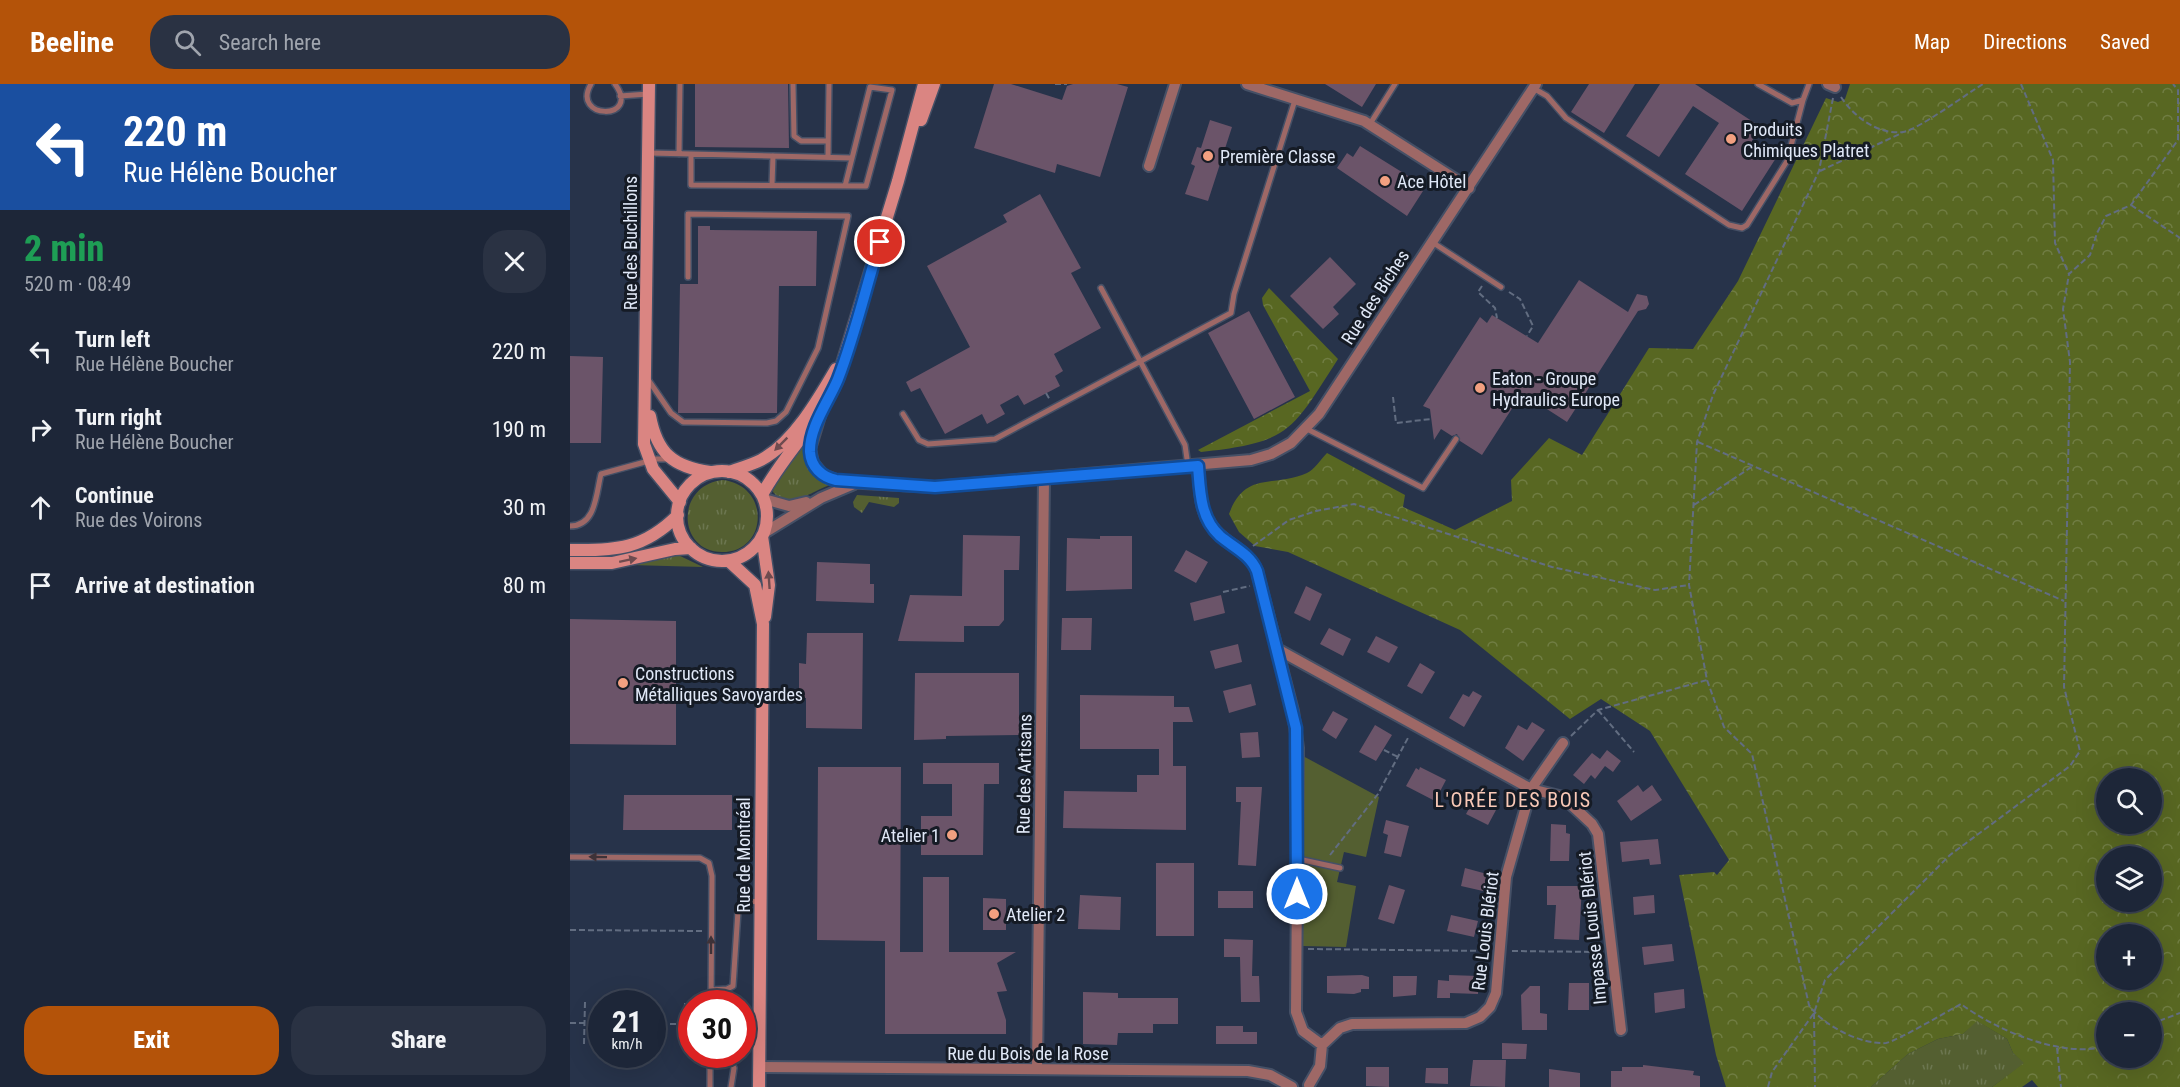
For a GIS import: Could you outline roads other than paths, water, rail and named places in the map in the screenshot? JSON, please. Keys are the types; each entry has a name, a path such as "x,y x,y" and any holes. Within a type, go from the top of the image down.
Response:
{"street":[{"path":"863,483 827,477 813,463 810,444 825,404 838,378 849,344 898,181 924,84"},
{"path":"898,181 934,84"},
{"path":"1149,166 1175,84"},
{"path":"1247,84 1348,114 1370,124 1469,188"},
{"name":"Rue des Biches","path":"863,483 935,487 1193,467 1265,456 1291,444 1307,429 1431,241 1469,188 1534,86"},
{"name":"Rue des Buchillons","path":"649,89 647,403 644,436 649,461 679,509"},
{"path":"671,459 690,468 712,472 729,472 761,460 784,441 820,394 849,344"},
{"name":"Rue des Buchillons","path":"647,403 655,437 671,459"},
{"path":"763,497 780,463 825,404"},
{"path":"1193,467 1208,520 1219,535 1244,554 1255,566 1297,734 1297,1020 1303,1030 1322,1045 1320,1066 1309,1085"},
{"path":"570,550 608,550 632,545 655,536 679,509 694,481 712,472"},
{"path":"729,472 751,481 763,497 767,516 763,534"},
{"name":"Rue des Artisans","path":"1037,1070 1044,478"},
{"path":"679,509 681,533 691,548 709,559 729,561 749,552 763,534 821,498 842,488 863,483"},
{"path":"763,497 793,506 821,498"},
{"name":"Rue de Montréal","path":"763,534 770,598 763,624"},
{"path":"570,563 612,563 675,549 691,548"},
{"name":"Rue de Montréal","path":"729,561 755,585 763,624 759,1087"},
{"path":"1277,649 1531,789"},
{"name":"Rue Louis Blériot","path":"1322,1045 1340,1028 1352,1024 1466,1023 1475,1020 1487,1011 1495,998 1508,869 1531,789 1563,743"},
{"name":"Impasse Louis Blériot","path":"1531,789 1561,796 1597,830 1621,1030"},
{"name":"Rue du Bois de la Rose","path":"759,1067 1248,1071 1270,1075 1292,1087"}],"lane":[{"path":"591,84 586,97 594,111 604,113 613,109 620,96 649,89"},
{"path":"615,84 620,96"},
{"path":"680,84 680,154"},
{"path":"793,84 794,136 801,141 828,141"},
{"path":"828,157 829,84"},
{"path":"1370,124 1395,84"},
{"path":"1758,84 1785,101 1792,103 1803,100"},
{"path":"1534,86 1547,96 1566,118 1729,225 1742,228 1747,225 1787,161 1809,84"},
{"path":"691,154 691,185 772,185 845,186 866,186 892,90 870,87 845,186"},
{"path":"903,414 919,440 928,444 995,439 1231,313 1234,294 1295,99"},
{"path":"648,153 852,158"},
{"path":"772,185 773,156"},
{"path":"647,377 671,413 682,422 767,423 780,418 786,412 818,348 848,216 688,214 687,277"},
{"path":"1431,241 1501,287"},
{"path":"1101,288 1185,445 1193,467"},
{"path":"1307,429 1423,489 1455,439"},
{"path":"570,526 581,524 590,515 601,474 649,461 671,459"},
{"path":"570,856 697,858 706,861 711,867 712,876 711,990"},
{"path":"1297,859 1340,868"},
{"path":"725,990 733,986 738,911 744,901 760,902"},
{"path":"710,1068 710,1087"},
{"path":"731,1087 732,1068"}],"place":[{"name":"Produits Chimiques Platret","path":"1731,139"},
{"name":"Première Classe","path":"1208,156"},
{"name":"Ace Hôtel","path":"1385,181"},
{"name":"Eaton - Groupe Hydraulics Europe","path":"1480,388"},
{"name":"Constructions Métalliques Savoyardes","path":"623,683"},
{"name":"Atelier 1","path":"952,835"},
{"name":"Atelier 2","path":"994,914"}],"district":[{"name":"L'ORÉE DES BOIS","path":"1513,800"}]}
